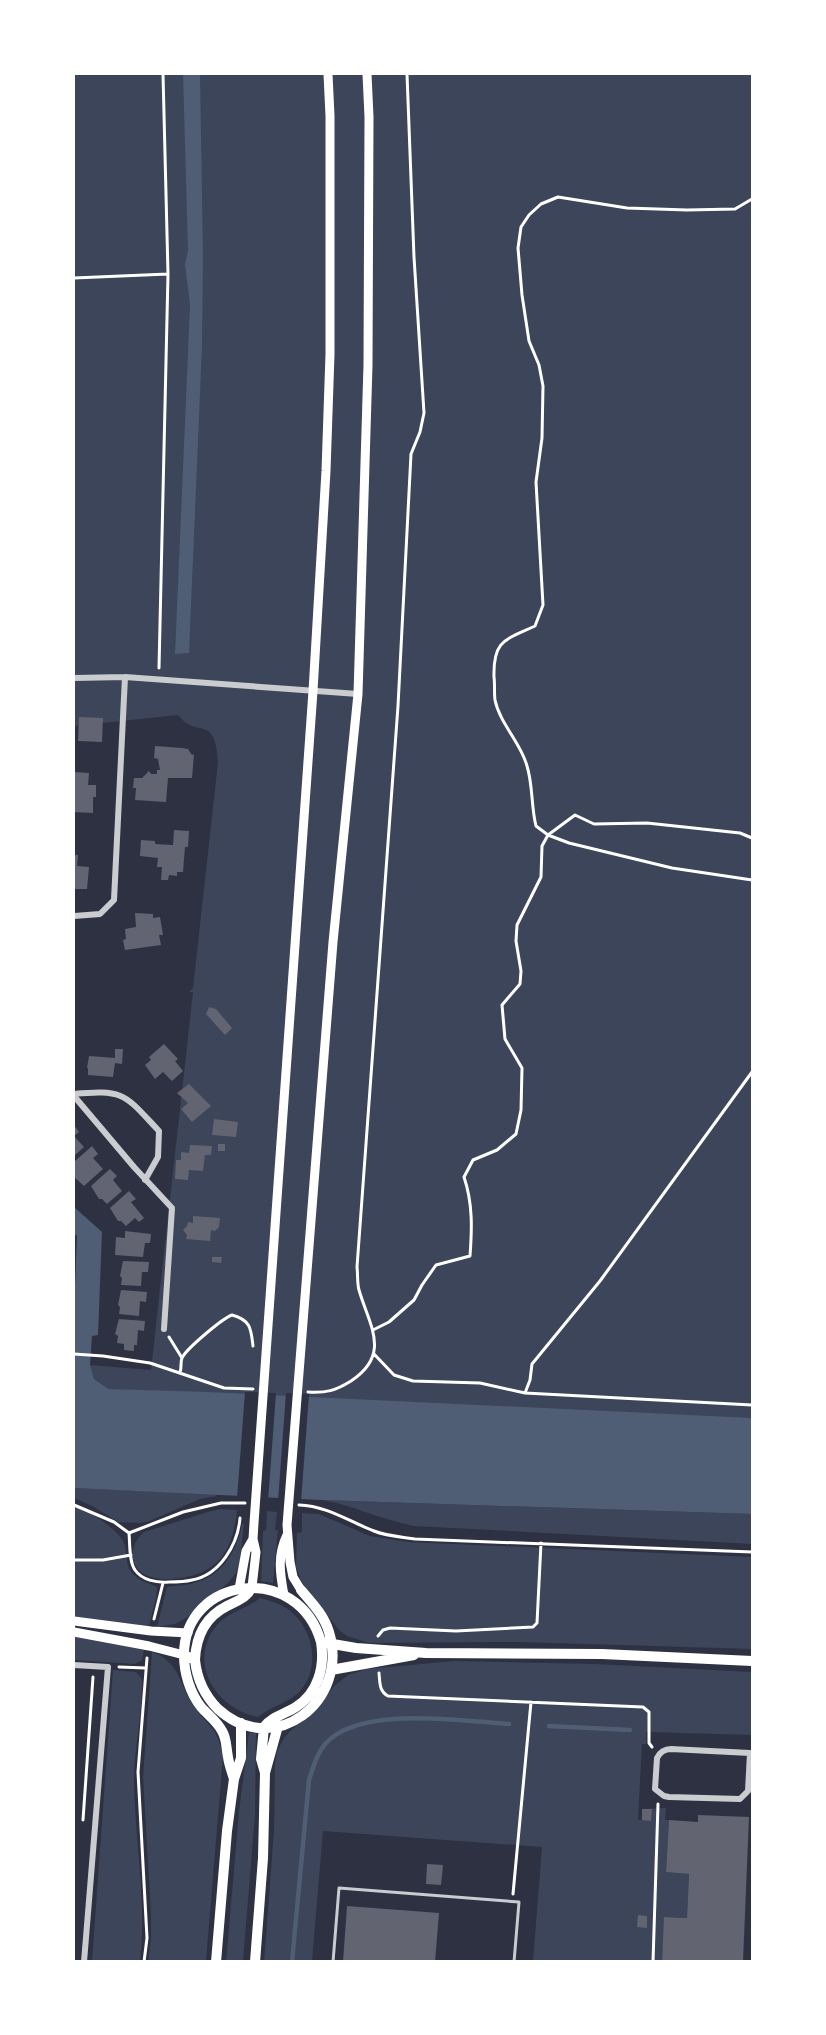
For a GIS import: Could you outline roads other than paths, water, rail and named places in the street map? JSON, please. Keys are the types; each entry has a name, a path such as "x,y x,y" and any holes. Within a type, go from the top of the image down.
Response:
{"main road":[{"path":"234,1779 222,1730 200,1706 194,1696 186,1671 184,1655 188,1633 194,1620 212,1601 239,1589 252,1587 275,1591 284,1595 307,1614 326,1644 331,1670 321,1697 303,1716 278,1726 264,1727 241,1723 225,1714 208,1698 199,1680 195,1660 198,1639 208,1620 214,1614 244,1598 252,1587 256,1552 253,1539 254,1523 313,691 326,471 330,354 328,74"},
{"path":"265,1773 261,1759 264,1727 274,1718 298,1706 312,1691 321,1670 329,1634 321,1615 293,1576 287,1525 333,942 358,694 368,365 369,117 367,74"},
{"path":"284,1595 280,1572 280,1548 287,1535"},
{"path":"239,1589 246,1551 253,1539"},
{"path":"74,1621 151,1631 188,1633"},
{"path":"74,1632 149,1646 195,1660"},
{"path":"326,1644 426,1653 591,1654 753,1661"},
{"path":"331,1670 426,1653"},
{"path":"216,1962 227,1831 234,1779 241,1758 241,1723"},
{"path":"255,1962 263,1858 265,1773 278,1726"}],"street":[{"path":"74,916 100,914 114,900 125,677"},
{"path":"74,678 125,677 358,694"},
{"path":"74,1095 102,1091 119,1094 132,1102 159,1131 158,1157 145,1180"},
{"path":"74,1095 145,1180 172,1208 164,1329"},
{"path":"74,1665 108,1667 84,1962"},
{"path":"666,1749 751,1753 748,1787 746,1794 740,1798 669,1797 655,1789 657,1758 666,1749"}],"lane":[{"path":"333,1962 339,1888 519,1902 514,1962"}],"waterway":[{"path":"292,1962 309,1780 318,1756 326,1743 342,1731 387,1719 440,1719 509,1724"},
{"path":"549,1726 630,1730"}]}
